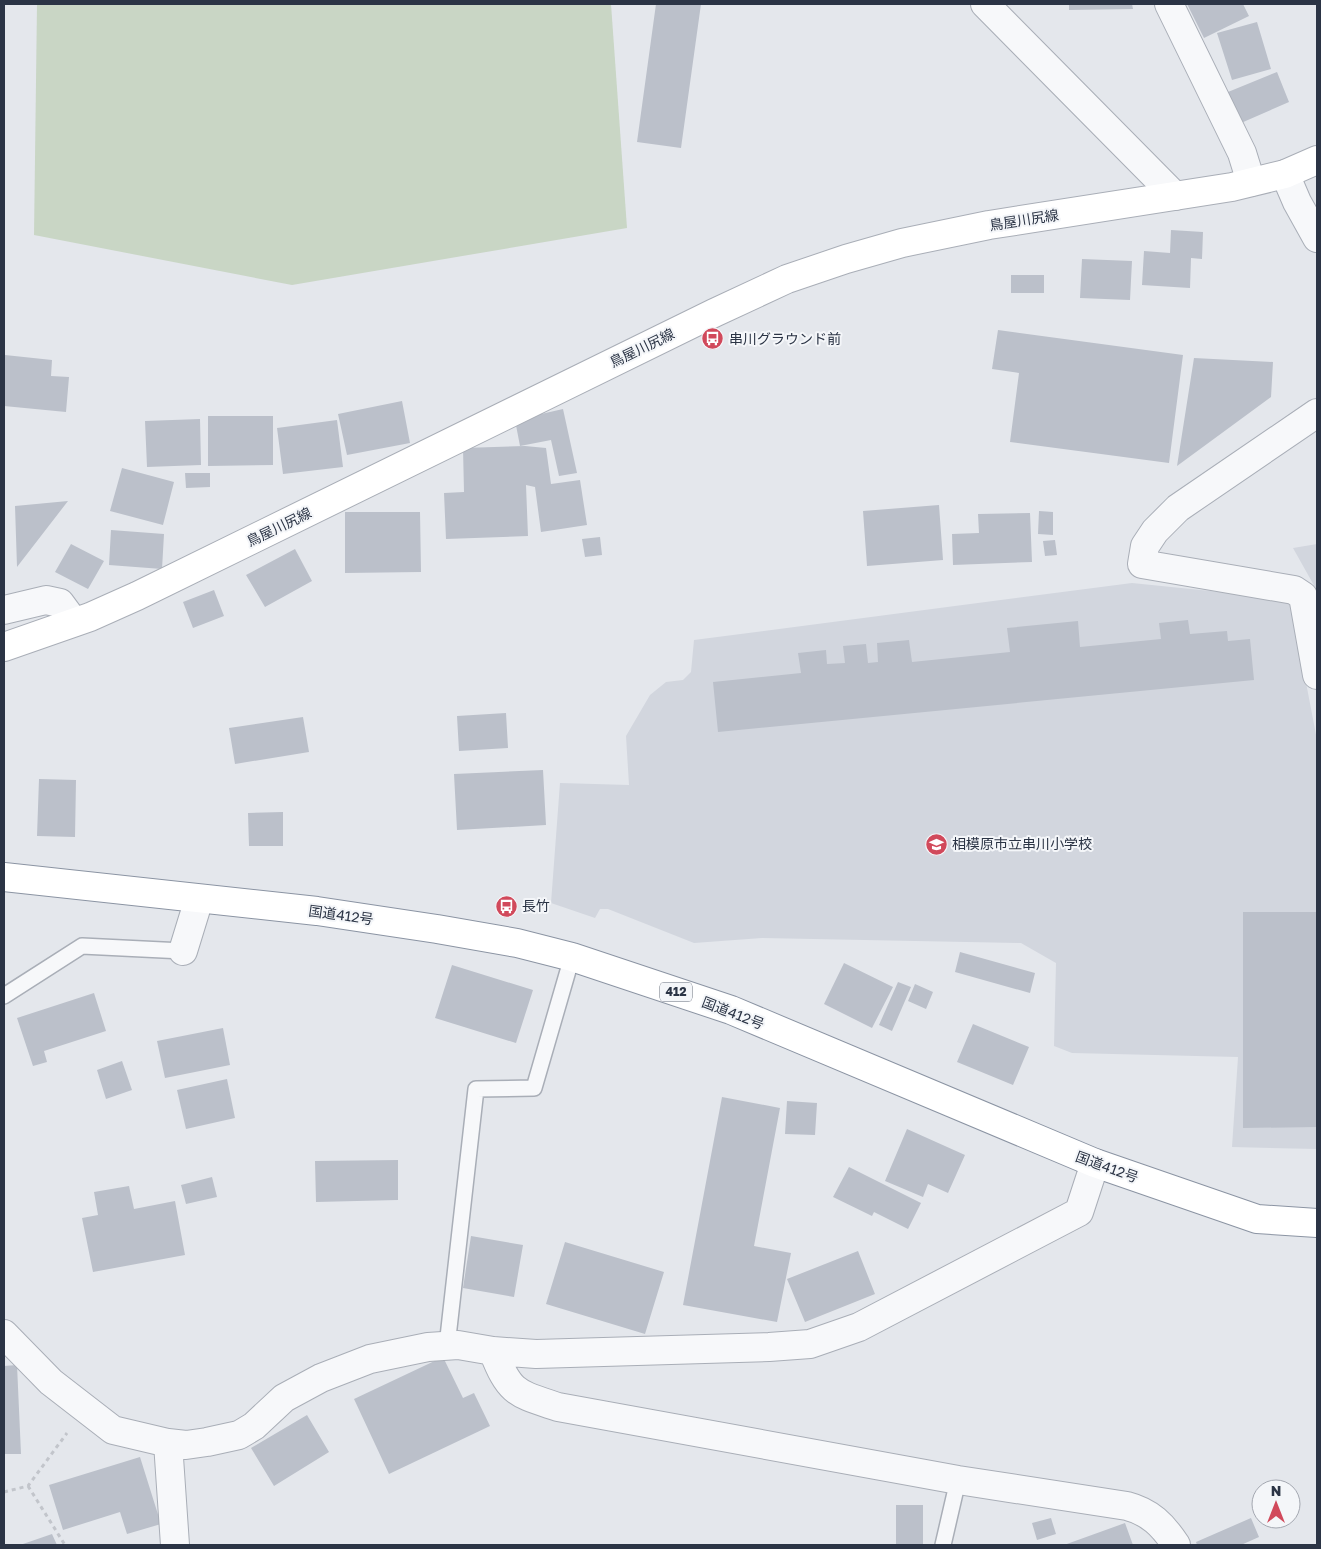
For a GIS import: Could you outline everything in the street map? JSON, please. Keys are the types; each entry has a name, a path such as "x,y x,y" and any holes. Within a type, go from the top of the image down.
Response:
{"main road":[{"name":"鳥屋川尻線","path":"4,647 106,610 714,312 787,279 846,259 929,236 1251,182 1285,174 1317,160"},
{"name":"国道412号","path":"4,877 317,911 517,943 572,957 731,1010 1094,1163 1257,1219 1317,1223"}],"street":[{"path":"985,4 1174,196"},
{"path":"1169,4 1242,153 1251,182"},
{"path":"1285,174 1297,202 1317,238"},
{"path":"1317,413 1178,508 1155,531 1145,546 1142,564 1294,590 1303,596 1317,675"},
{"path":"4,610 46,600 60,603 74,622"},
{"path":"183,951 199,899"},
{"path":"4,1334 51,1382 113,1430 168,1443 186,1445 207,1442 239,1435 254,1426 284,1398 321,1378 370,1359 428,1347 458,1345 494,1351 536,1354 769,1347 810,1344 858,1327 1080,1212 1094,1163"},
{"path":"494,1351 503,1375 511,1387 524,1396 558,1407 958,1480 1127,1506 1140,1510 1153,1518 1166,1530 1176,1545"},
{"path":"168,1443 175,1545"}],"lane":[{"path":"4,996 82,946 183,951"},
{"path":"448,1346 476,1089 534,1088 572,957"},
{"path":"943,1545 958,1480"}],"path":[{"path":"4,1492 28,1486 85,1408"},
{"path":"28,1486 65,1545"}],"shaded area":[{"path":"1317,544 1317,594 1293,548"},
{"name":"相模原市立串川小学校","path":"1132,583 1290,599 1317,740 1317,1149 1232,1147 1238,1057 1072,1053 1054,1046 1056,963 1021,943 762,938 694,943 608,909 600,909 595,918 551,903 560,783 629,785 626,736 650,695 666,682 683,680 691,672 694,640"}],"green space":[{"path":"37,4 611,4 627,228 292,285 34,235"}],"building":[{"path":"656,4 701,4 681,148 637,142"},
{"path":"1069,4 1132,4 1133,9 1069,10"},
{"path":"1187,4 1243,4 1249,16 1204,38"},
{"path":"1257,22 1271,69 1232,80 1217,33"},
{"path":"1277,72 1289,102 1241,123 1228,92"},
{"path":"1171,230 1203,232 1202,259 1191,258 1190,288 1142,285 1144,251 1170,253"},
{"path":"1082,259 1132,261 1130,300 1080,298"},
{"path":"1011,275 1044,275 1044,293 1011,293"},
{"path":"998,330 1183,355 1169,463 1010,442 1019,373 992,369"},
{"path":"5,355 52,360 51,376 69,377 66,412 4,406"},
{"path":"1194,358 1273,362 1271,397 1177,466"},
{"path":"402,401 410,443 347,455 338,414"},
{"path":"563,409 577,473 559,476 551,440 520,446 515,420"},
{"path":"208,416 273,416 273,465 208,466"},
{"path":"200,419 201,465 147,467 145,421"},
{"path":"337,420 343,467 283,474 277,428"},
{"path":"525,446 546,448 551,484 580,480 587,525 541,532 535,487 526,485 528,536 446,539 444,493 464,492 463,448"},
{"path":"122,468 174,482 163,525 110,511"},
{"path":"185,473 210,473 210,487 186,488"},
{"path":"68,501 17,567 15,506"},
{"path":"939,505 943,560 867,566 863,511"},
{"path":"1039,511 1053,512 1053,535 1038,534"},
{"path":"345,512 420,512 421,572 345,573"},
{"path":"1030,513 1032,562 953,565 952,534 979,533 978,514"},
{"path":"111,530 164,534 162,569 109,565"},
{"path":"600,537 602,555 585,557 582,539"},
{"path":"1055,540 1057,555 1045,556 1043,541"},
{"path":"71,544 104,561 88,589 55,572"},
{"path":"295,549 312,581 265,607 246,575"},
{"path":"214,590 224,616 193,628 183,602"},
{"path":"1188,620 1190,634 1227,631 1228,641 1250,639 1254,680 718,732 713,682 801,673 798,653 826,650 827,664 845,663 843,646 866,644 868,663 878,662 877,643 909,640 912,662 1010,652 1007,628 1078,621 1080,647 1161,639 1159,623"},
{"path":"506,713 508,748 459,751 457,716"},
{"path":"303,717 309,752 235,764 229,728"},
{"path":"543,770 546,825 457,830 454,774"},
{"path":"39,779 76,780 75,837 37,836"},
{"path":"283,812 283,846 249,846 248,813"},
{"path":"1243,912 1317,912 1317,1127 1243,1128"},
{"path":"960,952 1035,973 1030,993 955,972"},
{"path":"844,963 893,987 872,1028 824,1004"},
{"path":"452,965 533,990 516,1043 435,1018"},
{"path":"898,982 911,987 892,1031 879,1025"},
{"path":"915,984 933,992 926,1009 908,1001"},
{"path":"94,993 106,1031 44,1051 47,1062 33,1066 17,1018"},
{"path":"973,1024 1029,1047 1013,1085 957,1062"},
{"path":"223,1028 230,1065 165,1078 157,1041"},
{"path":"122,1061 132,1090 106,1099 97,1070"},
{"path":"227,1079 235,1118 186,1129 177,1090"},
{"path":"722,1097 780,1108 754,1246 791,1253 777,1322 683,1305"},
{"path":"787,1101 817,1103 815,1135 785,1134"},
{"path":"907,1129 965,1155 948,1193 928,1184 923,1197 885,1181"},
{"path":"398,1160 398,1200 316,1202 315,1161"},
{"path":"849,1167 921,1203 908,1229 874,1212 872,1216 833,1197"},
{"path":"212,1177 217,1197 186,1204 181,1185"},
{"path":"129,1186 134,1209 175,1201 185,1255 93,1272 82,1218 98,1215 94,1192"},
{"path":"471,1236 523,1245 514,1297 463,1288"},
{"path":"565,1242 664,1272 645,1334 546,1304"},
{"path":"858,1251 875,1294 805,1322 787,1279"},
{"path":"443,1357 463,1398 474,1393 490,1426 389,1474 354,1399"},
{"path":"17,1365 21,1454 4,1454 4,1366"},
{"path":"307,1415 329,1452 274,1486 251,1448"},
{"path":"140,1457 161,1524 127,1534 120,1512 63,1530 49,1485"},
{"path":"896,1505 923,1505 923,1545 896,1545"},
{"path":"1051,1518 1056,1534 1037,1540 1032,1523"},
{"path":"1251,1518 1251,1529 1256,1529 1259,1537 1241,1545 1197,1545 1196,1542"},
{"path":"1125,1523 1133,1545 1064,1545"},
{"path":"52,1534 57,1545 20,1545"}],"place":[{"name":"串川グラウンド前","path":"713,339"},
{"name":"相模原市立串川小学校","path":"936,844"},
{"name":"長竹","path":"506,906"}]}
